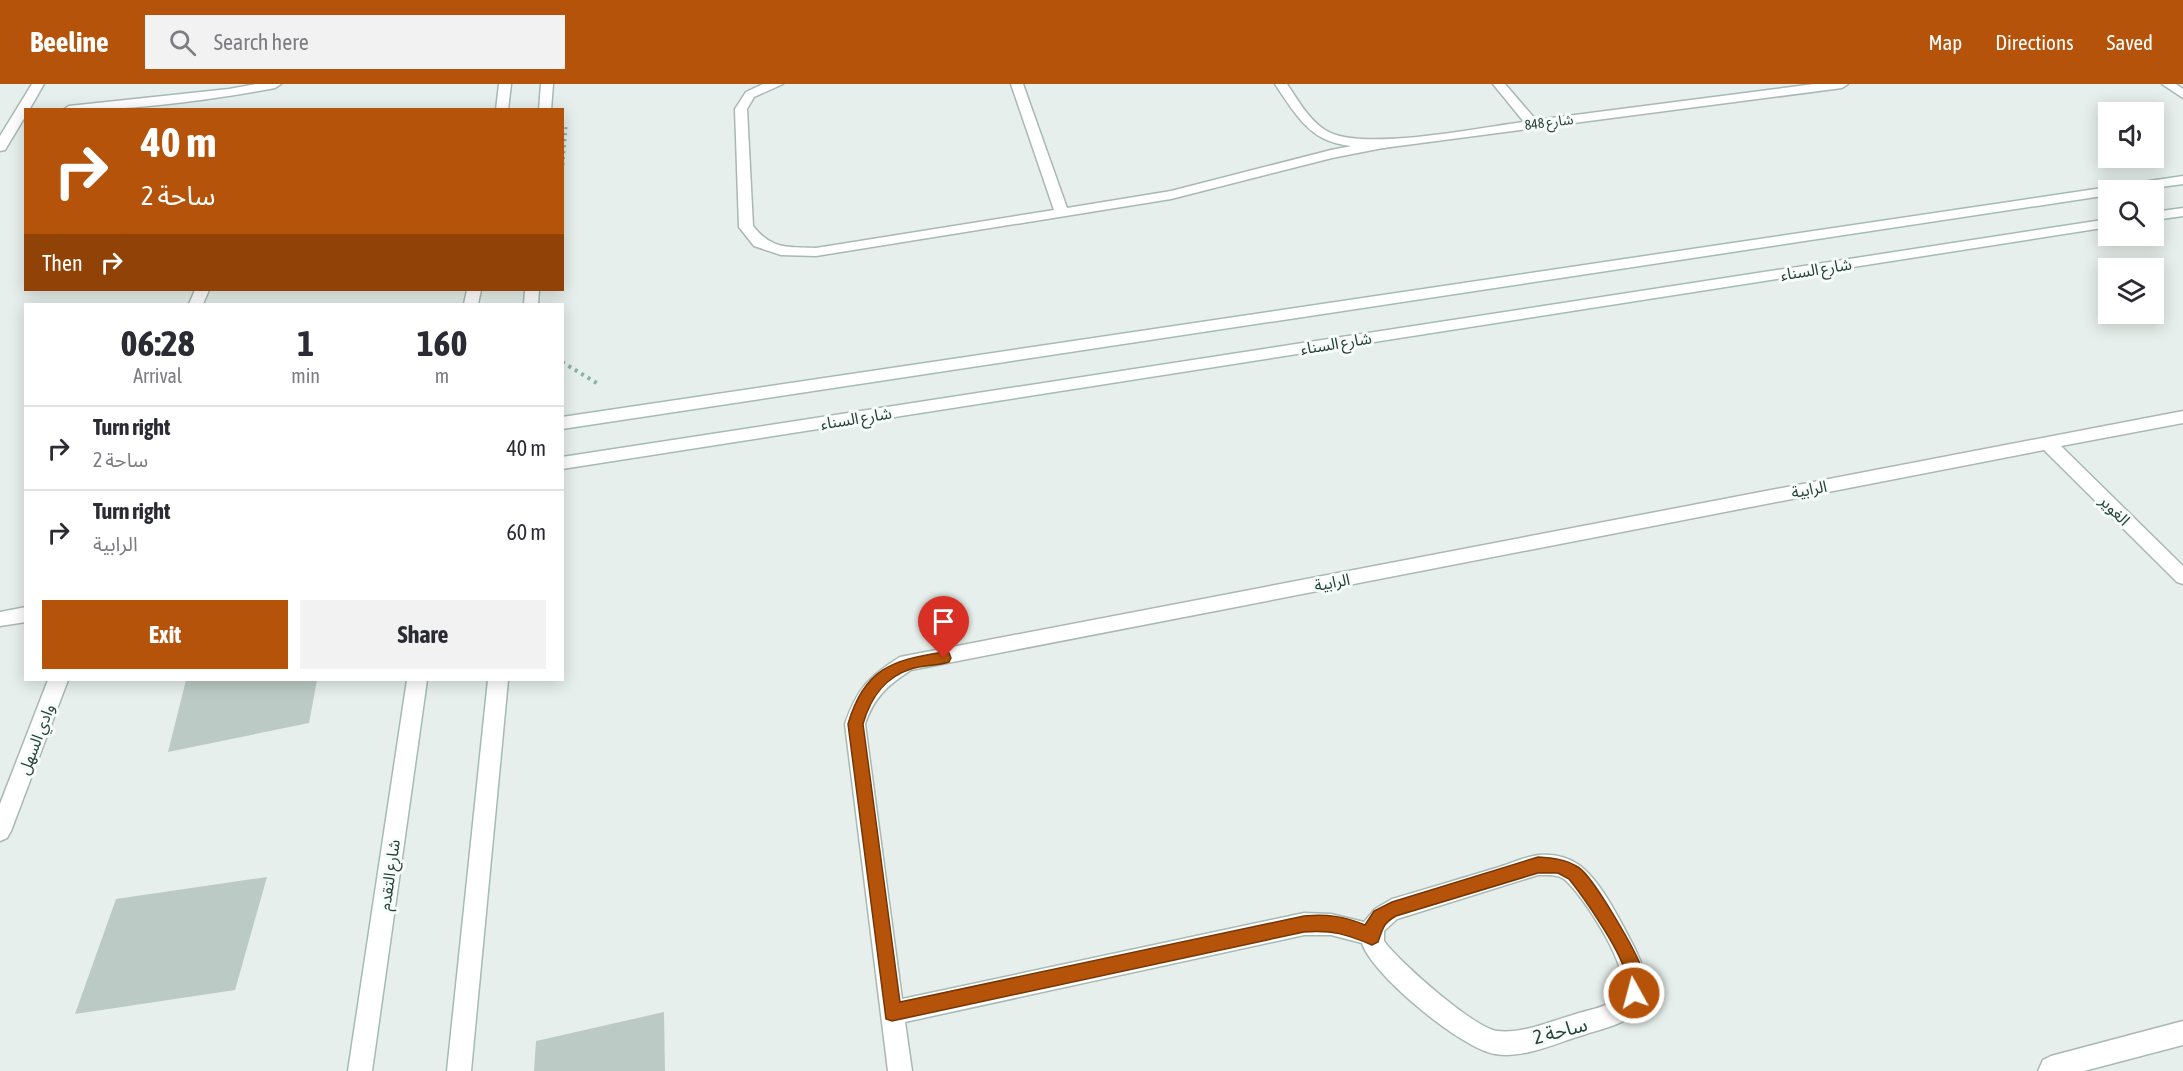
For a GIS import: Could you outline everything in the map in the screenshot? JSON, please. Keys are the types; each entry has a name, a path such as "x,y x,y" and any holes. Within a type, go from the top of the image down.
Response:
{"street":[{"path":"26,108 38,84"},
{"path":"88,108 229,93 275,84"},
{"path":"502,108 505,84"},
{"path":"545,108 547,84"},
{"path":"777,84 751,92 743,99 741,109 747,227 759,243 781,251 816,252 1209,187 1331,154 1383,144"},
{"path":"1017,84 1062,213"},
{"name":"شارع 848","path":"1281,84 1307,123 1323,135 1341,142 1383,144 1842,84"},
{"path":"1499,84 1533,124"},
{"path":"2168,84 2183,94"},
{"path":"0,147 23,114"},
{"name":"شارع السناء","path":"2164,183 2183,180"},
{"name":"شارع السناء","path":"564,423 2098,193"},
{"path":"2164,215 2183,212"},
{"name":"شارع السناء","path":"564,463 2098,225"},
{"name":"الرابية","path":"900,1071 855,724 862,702 878,681 907,663 2183,417"},
{"name":"الغوير","path":"2047,443 2183,577"},
{"path":"0,619 24,614"},
{"name":"وادي السهل","path":"0,831 58,681"},
{"name":"شارع التقدم","path":"360,1071 417,681"},
{"path":"459,1071 498,681"},
{"name":"ساحة 2","path":"1538,865 1559,866 1574,873 1581,881 1625,951 1634,973 1634,993 1625,1008 1602,1018 1531,1038 1494,1043 1481,1038 1464,1026 1387,964 1374,946 1372,936 1374,924 1380,916 1392,910 1538,865"},
{"path":"892,1013 1304,924 1328,922 1345,925 1372,936"},
{"path":"2050,1071 2051,1068 2071,1062 2183,1033"}],"building":[{"path":"186,681 317,681 309,723 168,752"},
{"path":"267,877 235,990 75,1014 116,899"},
{"path":"664,1012 665,1071 534,1071 536,1041"}],"route":[{"path":"944,658 907,663 878,681 862,702 855,724 892,1013 1304,924 1328,922 1345,925 1372,936 1374,924 1380,916 1392,910 1538,865 1559,866 1574,873 1587,889 1625,951 1634,973 1634,993"}]}
